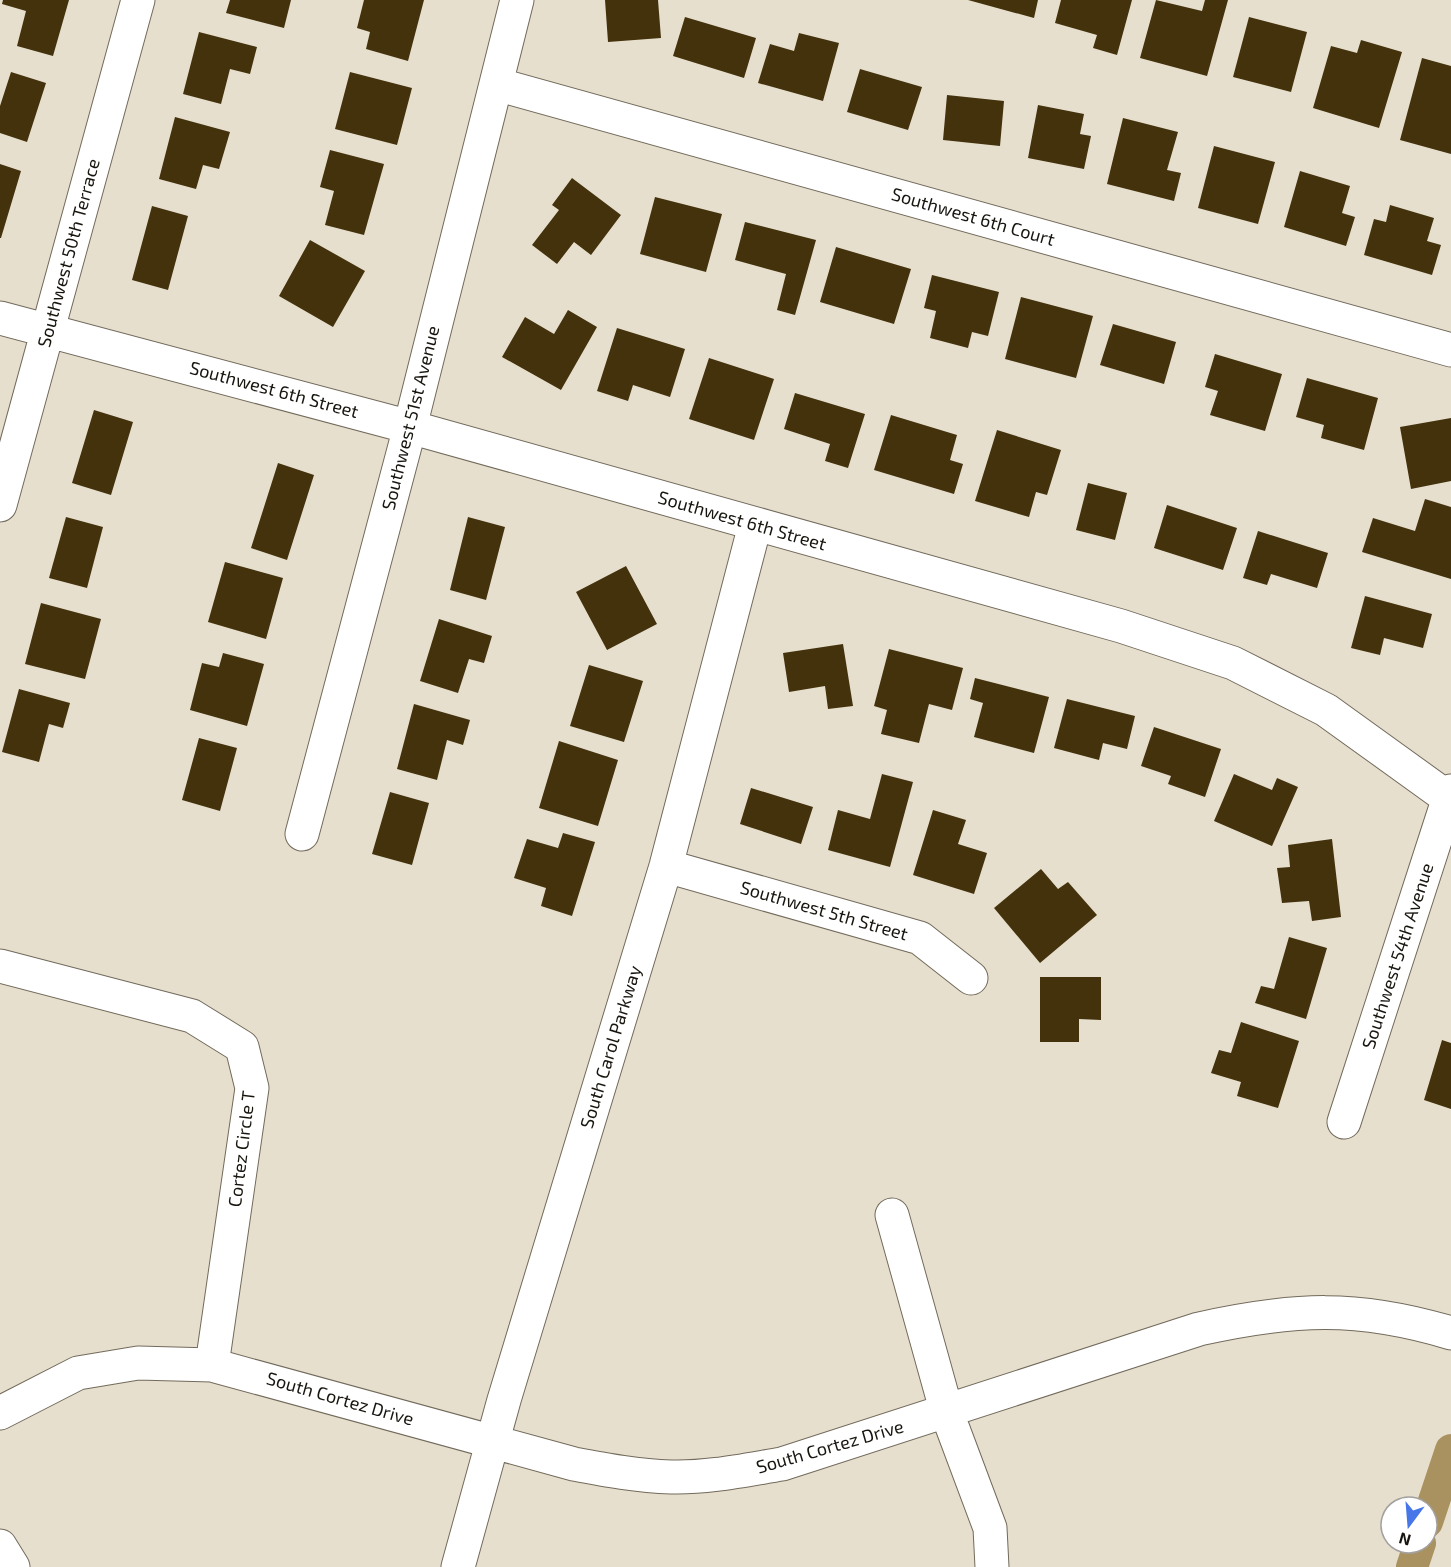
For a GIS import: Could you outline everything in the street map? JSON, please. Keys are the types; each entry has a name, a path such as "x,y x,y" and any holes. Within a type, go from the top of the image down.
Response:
{"street":[{"name":"Southwest 50th Terrace","path":"0,505 138,0"},
{"name":"Southwest 51st Avenue","path":"302,834 410,427 517,0"},
{"name":"Southwest 6th Court","path":"496,84 1451,350"},
{"name":"Southwest 6th Street","path":"0,318 410,427 1121,626 1233,663 1326,710 1450,796"},
{"name":"South Carol Parkway","path":"458,1567 493,1442 666,866 755,525"},
{"name":"Southwest 54th Avenue","path":"1344,1122 1450,796"},
{"name":"Southwest 5th Street","path":"666,866 920,939 971,978"},
{"name":"Cortez Circle T","path":"0,966 192,1016 242,1047 252,1088 212,1365"},
{"path":"892,1215 947,1413 990,1528 992,1567"},
{"name":"South Cortez Drive","path":"0,1413 78,1373 138,1363 212,1365 574,1464 617,1472 672,1477 726,1474 782,1464 947,1413 1199,1329 1250,1318 1309,1311 1365,1314 1416,1322 1451,1333"},
{"path":"0,1546 13,1567"}],"building":[{"path":"3,0 69,0 53,56 17,46 26,11 2,4"},
{"path":"230,0 291,0 284,28 226,13"},
{"path":"364,0 424,0 408,61 366,49 370,32 357,28"},
{"path":"605,0 658,0 661,38 608,42"},
{"path":"968,0 1038,0 1034,18"},
{"path":"1061,0 1132,0 1117,55 1093,48 1097,35 1055,23"},
{"path":"1156,0 1202,11 1205,0 1228,0 1207,76 1140,58"},
{"path":"685,17 756,38 744,78 673,56"},
{"path":"1249,17 1307,32 1291,92 1233,77"},
{"path":"199,32 257,47 250,74 230,69 221,104 183,94"},
{"path":"799,33 839,43 823,101 758,83 770,44 794,51"},
{"path":"1361,40 1402,52 1379,128 1313,108 1331,46 1357,53"},
{"path":"1422,58 1451,66 1451,154 1400,140"},
{"path":"860,69 922,87 908,130 847,112"},
{"path":"11,72 46,83 27,142 0,133 0,106"},
{"path":"350,72 412,88 397,145 335,129"},
{"path":"947,95 1004,101 1000,146 943,140"},
{"path":"1038,105 1084,114 1080,134 1091,136 1084,169 1028,158"},
{"path":"175,117 230,132 219,169 203,165 196,189 159,179"},
{"path":"1123,118 1178,132 1167,170 1181,173 1174,201 1107,184"},
{"path":"1214,146 1275,162 1258,224 1198,208"},
{"path":"330,150 384,164 364,235 325,225 334,191 320,187"},
{"path":"0,164 21,171 1,238 0,238"},
{"path":"1300,171 1350,186 1342,213 1355,217 1346,246 1284,227"},
{"path":"572,178 621,215 591,255 574,242 557,264 532,245 559,210 552,205"},
{"path":"655,197 722,214 706,272 640,254"},
{"path":"1390,205 1434,218 1427,241 1441,245 1432,275 1364,255 1374,219 1386,222"},
{"path":"152,206 188,216 168,290 132,280"},
{"path":"745,222 816,240 795,315 777,310 786,274 735,260"},
{"path":"310,240 365,271 333,327 279,296"},
{"path":"836,247 911,269 894,324 820,302"},
{"path":"932,275 999,292 988,336 972,332 968,348 930,338 936,311 924,308"},
{"path":"1021,297 1093,316 1076,378 1005,359"},
{"path":"568,310 597,327 561,390 502,357 525,317 554,334"},
{"path":"1113,324 1176,342 1164,384 1100,365"},
{"path":"617,328 685,349 670,397 633,385 628,401 597,391"},
{"path":"1215,354 1282,374 1265,431 1210,415 1218,391 1205,387"},
{"path":"709,358 774,379 754,440 689,419"},
{"path":"1307,378 1378,398 1364,450 1321,438 1324,425 1296,417"},
{"path":"795,393 865,414 848,468 825,461 830,444 784,429"},
{"path":"94,410 133,422 111,495 72,483"},
{"path":"891,415 957,435 950,460 963,464 954,494 874,470"},
{"path":"1451,418 1451,481 1411,489 1400,427"},
{"path":"997,430 1061,450 1047,495 1036,492 1029,517 975,501"},
{"path":"278,463 314,475 287,560 251,548"},
{"path":"1088,483 1127,493 1115,540 1076,530"},
{"path":"1425,499 1451,507 1451,579 1362,552 1373,518 1415,531"},
{"path":"1167,505 1237,528 1223,570 1154,548"},
{"path":"66,517 103,527 87,588 49,578"},
{"path":"468,517 505,527 486,600 450,590"},
{"path":"1258,531 1328,553 1317,588 1271,574 1267,585 1243,578"},
{"path":"225,562 283,578 266,639 208,622"},
{"path":"626,566 657,624 607,650 576,592"},
{"path":"1365,596 1432,614 1423,648 1384,638 1380,655 1351,648"},
{"path":"41,603 101,619 85,679 25,664"},
{"path":"439,619 492,636 484,663 469,659 458,693 420,681"},
{"path":"843,644 853,706 828,709 825,686 789,692 783,653"},
{"path":"889,649 963,668 952,710 929,704 919,743 881,734 887,710 874,706"},
{"path":"223,653 264,664 247,726 190,710 202,663 219,667"},
{"path":"589,665 643,681 624,742 570,726"},
{"path":"975,678 1049,697 1034,753 974,737 983,703 970,699"},
{"path":"19,689 70,703 63,728 49,724 39,762 2,752"},
{"path":"1067,699 1135,716 1127,749 1103,743 1099,760 1054,748"},
{"path":"414,704 470,720 463,745 447,740 437,780 397,769"},
{"path":"1154,727 1221,749 1205,797 1168,784 1171,776 1141,766"},
{"path":"199,738 237,748 220,811 182,800"},
{"path":"559,741 618,760 598,826 539,808"},
{"path":"882,774 913,782 890,867 828,850 838,810 870,819"},
{"path":"1234,774 1272,790 1277,778 1298,787 1272,846 1214,821"},
{"path":"751,788 813,807 801,844 740,824"},
{"path":"390,792 429,803 412,865 372,854"},
{"path":"933,810 966,820 958,844 987,853 974,894 913,875"},
{"path":"563,833 595,842 572,916 541,906 546,888 514,878 527,839 558,848"},
{"path":"1332,839 1341,917 1312,921 1309,901 1282,903 1277,868 1290,867 1288,845"},
{"path":"1041,869 1058,889 1068,882 1097,915 1040,963 994,908"},
{"path":"1289,937 1327,948 1306,1019 1255,1003 1261,986 1274,989"},
{"path":"1040,977 1101,977 1101,1020 1079,1019 1079,1042 1040,1042"},
{"path":"1241,1022 1299,1041 1278,1108 1237,1096 1241,1082 1211,1073 1219,1050 1231,1053"},
{"path":"1442,1040 1451,1043 1451,1109 1424,1100"}],"waterway":[{"path":"1436,1495 1451,1450"},
{"path":"1412,1567 1416,1555"}]}
